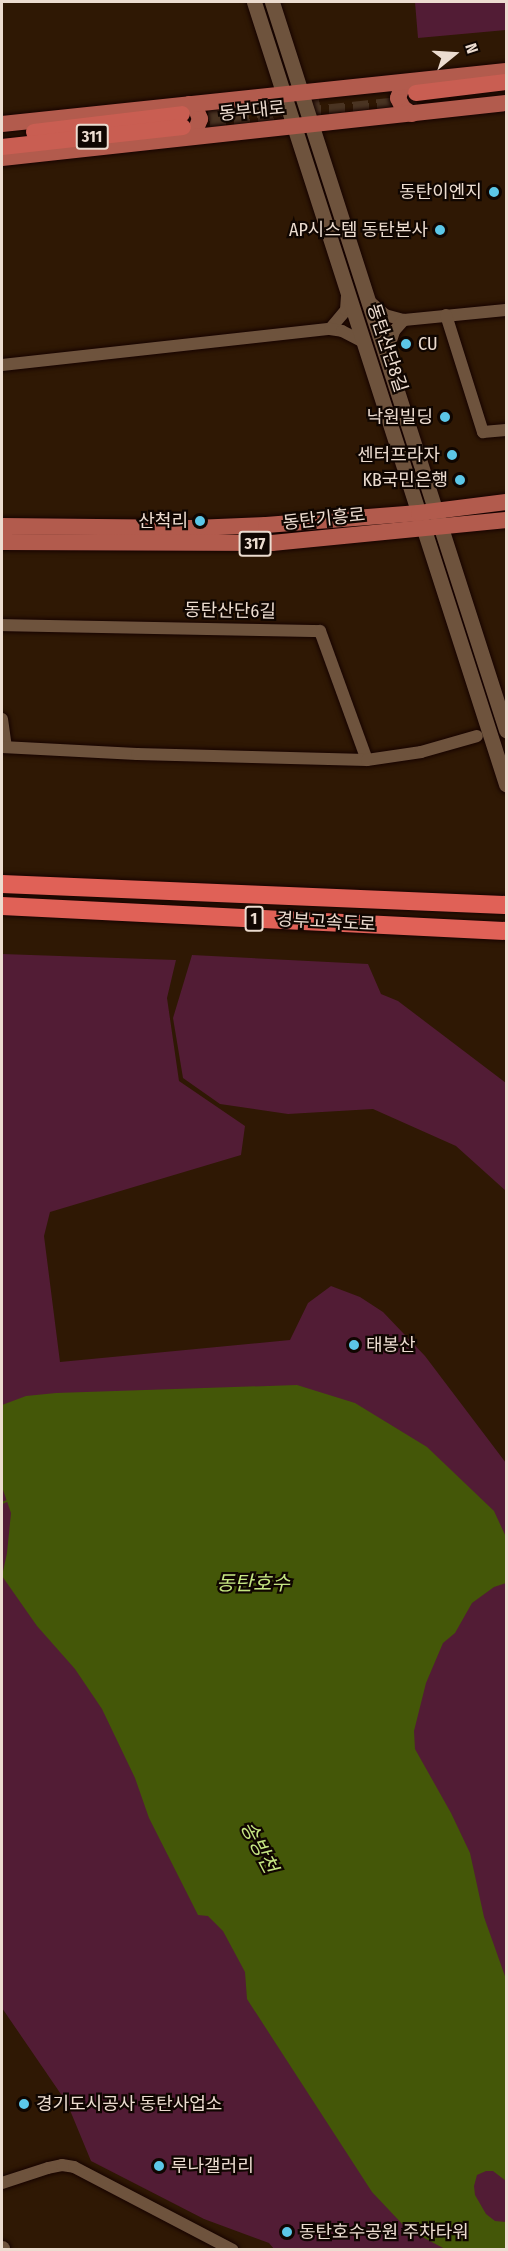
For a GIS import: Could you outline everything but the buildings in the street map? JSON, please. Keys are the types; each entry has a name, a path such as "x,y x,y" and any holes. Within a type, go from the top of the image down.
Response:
{"highway":[{"name":"동부대로","path":"415,98 507,82"},
{"name":"동부대로","path":"415,98 507,92"},
{"name":"동부대로","path":"2,136 187,120"},
{"name":"동부대로","path":"2,147 187,120"},
{"name":"경부고속도로","path":"2,884 507,905"},
{"path":"428,902 507,900"},
{"name":"경부고속도로","path":"2,906 507,931"}],"main road":[{"path":"254,2 294,95"},
{"path":"272,2 294,95"},
{"name":"동부대로","path":"2,124 187,120 303,125 415,98 507,71"},
{"name":"동부대로","path":"2,158 187,120 294,95 415,98 507,104"},
{"name":"동탄산단8길","path":"294,95 347,289 364,342 507,730"},
{"name":"동탄산단8길","path":"303,125 368,300 386,356 430,519 507,784"},
{"name":"동탄기흥로","path":"2,542 272,543 430,519 507,502"},
{"name":"동탄기흥로","path":"2,526 194,528 430,519 507,519"}],"street":[{"path":"330,329 346,310 347,289"},
{"path":"368,300 385,315 404,320 507,310"},
{"path":"446,315 483,432 507,430"},
{"path":"386,356 394,331 404,320"},
{"path":"2,364 330,329 342,331 364,342"},
{"name":"동탄산단6길","path":"2,626 320,631 367,760"},
{"path":"2,719 4,747 137,754 367,760 420,752 477,736"},
{"path":"2,2183 48,2168 62,2165 74,2167 233,2250"}],"shaded area":[{"path":"415,2 506,2 506,30 418,38"},
{"path":"2,954 176,960 167,998 179,1081 245,1126 241,1155 50,1212 44,1236 60,1362 290,1340 308,1303 331,1286 360,1297 383,1312 425,1356 506,1463 506,2249 274,2249 269,2243 204,2219 91,2161 67,2103 2,2008"},
{"path":"192,955 368,964 381,994 398,1001 506,1083 506,1191 456,1146 373,1109 288,1114 220,1104 183,1078 173,1018"}],"water":[{"name":"동탄호수","path":"297,1385 355,1403 427,1447 494,1511 506,1537 506,1583 494,1587 472,1603 455,1633 443,1643 426,1683 414,1731 415,1749 451,1813 470,1853 484,1917 506,1979 506,2181 493,2171 486,2171 477,2175 474,2186 475,2195 486,2214 495,2221 506,2222 506,2249 445,2249 407,2229 372,2192 247,1999 245,1972 223,1931 208,1916 198,1915 149,1818 135,1778 102,1709 75,1669 37,1626 2,1576 11,1513 2,1487 2,1405 26,1396 56,1393"}],"waterway":[{"path":"2,1503 7,1501"}],"tunnel":[{"path":"184,114 319,102"},
{"path":"186,127 417,103"}],"place":[{"name":"동탄이엔지","path":"494,192"},
{"name":"AP시스템 동탄본사","path":"440,230"},
{"name":"CU","path":"406,344"},
{"name":"낙원빌딩","path":"445,417"},
{"name":"센터프라자","path":"452,455"},
{"name":"KB국민은행","path":"460,480"},
{"name":"산척리","path":"200,521"},
{"name":"태봉산","path":"354,1345"},
{"name":"경기도시공사 동탄사업소","path":"24,2104"},
{"name":"루나갤러리","path":"159,2166"},
{"name":"동탄호수공원 주차타워","path":"287,2232"}],"water label":[{"name":"송방천","path":"259,1847"}]}
